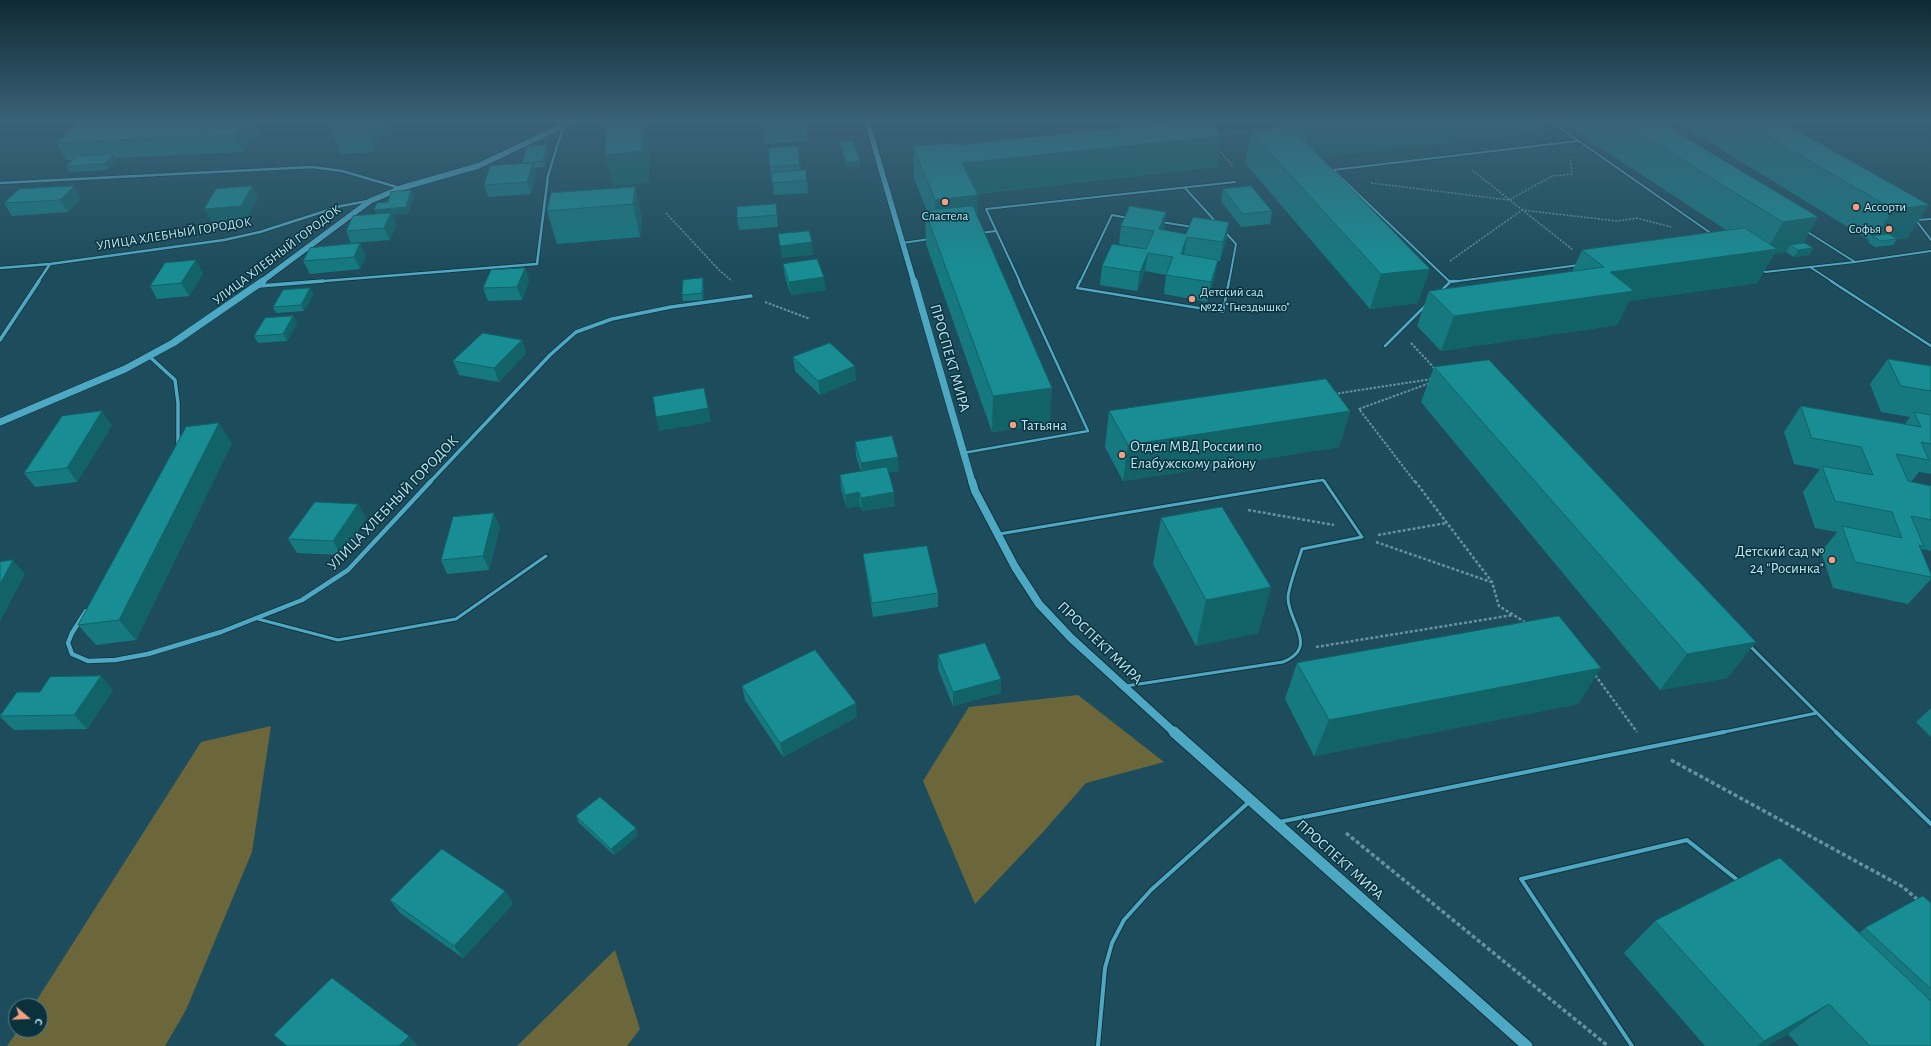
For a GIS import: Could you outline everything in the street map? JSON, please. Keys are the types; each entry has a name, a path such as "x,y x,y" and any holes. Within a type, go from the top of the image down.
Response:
{"street":[{"path":"0,183 257,170"},
{"path":"333,170 401,188"},
{"name":"УЛИЦА ХЛЕБНЫЙ ГОРОДОК","path":"0,268 50,264 224,240 260,232 341,206 370,201 401,188 466,170"},
{"name":"УЛИЦА ХЛЕБНЫЙ ГОРОДОК","path":"256,286 537,264 550,170"},
{"name":"ПРОСПЕКТ МИРА","path":"880,170 975,491 1015,567 1039,604 1071,638 1124,687 1278,822 1527,1046"},
{"name":"УЛИЦА ХЛЕБНЫЙ ГОРОДОК","path":"0,422 150,357 184,336 256,286 370,201"},
{"path":"0,340 50,264"},
{"name":"УЛИЦА ХЛЕБНЫЙ ГОРОДОК","path":"88,607 68,640 69,651 76,658 90,662 105,661 170,650 258,619 302,600 328,585 348,570 550,355 576,332 612,319 671,307 750,296"},
{"path":"150,357 175,380 178,403 178,449"}],"lane":[{"path":"1335,170 1333,170 1450,282"},
{"path":"1620,170 1718,238"},
{"path":"963,453 1088,432 986,209 1236,182"},
{"path":"1185,188 1220,226"},
{"path":"1135,218 1112,215 1077,288 1223,312 1236,244 1225,231"},
{"path":"1911,216 1917,220 1931,240"},
{"path":"1917,220 1931,219"},
{"path":"1157,222 1195,227"},
{"path":"1802,229 1855,262"},
{"path":"980,233 996,231"},
{"path":"902,243 933,239"},
{"path":"1759,267 1765,272 1855,262 1931,251"},
{"path":"1439,293 1450,282 1590,264"},
{"path":"1810,266 1931,346"},
{"path":"1385,346 1428,304"},
{"path":"997,534 1323,480 1362,538 1302,549 1288,598 1300,640 1300,649 1294,658 1283,662 1124,687"},
{"path":"258,619 338,640 456,619 546,556"},
{"path":"1744,640 1931,824"},
{"path":"1278,822 1817,713"},
{"path":"1098,1046 1106,961 1112,943 1125,917 1132,908 1159,882 1251,799"},
{"path":"1632,1046 1521,879 1687,840 1742,884"}],"path":[{"path":"1229,170 1228,172 1236,182"},
{"path":"1471,170 1590,264"},
{"path":"1344,180 1509,200 1552,176 1572,174 1571,170"},
{"path":"1438,270 1522,210 1617,221 1637,218 1674,227"},
{"path":"666,212 718,270 750,296 810,319"},
{"path":"1400,331 1438,372"},
{"path":"1333,394 1436,380 1359,409 1492,582 1499,606 1533,626"},
{"path":"1241,509 1356,529"},
{"path":"1362,538 1446,523"},
{"path":"1362,538 1492,582"},
{"path":"1300,649 1513,614"},
{"path":"1594,674 1649,747 1903,887 1920,902"},
{"path":"1346,833 1608,1046"}],"shaded area":[{"path":"1078,695 1164,762 1086,783 1043,832 975,904 923,781 969,707"},
{"path":"271,726 252,852 186,1010 165,1046 7,1046 12,1038 48,1038 48,998 38,998 201,742"},
{"path":"615,950 640,1029 627,1046 517,1046"}],"building":[{"path":"489,170 531,170 527,182 484,185"},
{"path":"806,170 806,180 772,183 772,173"},
{"path":"923,170 965,170 978,195 935,200"},
{"path":"1286,170 1333,170 1430,269 1381,274"},
{"path":"1699,170 1739,170 1818,217 1783,222"},
{"path":"1825,170 1867,170 1929,205 1893,209"},
{"path":"74,186 60,200 4,203 19,189"},
{"path":"252,186 241,206 204,209 216,189"},
{"path":"1251,186 1272,211 1243,214 1223,189"},
{"path":"635,187 633,204 547,211 551,193"},
{"path":"411,190 406,207 374,210 377,203 388,202 391,192"},
{"path":"776,204 777,215 737,218 737,207"},
{"path":"973,206 1052,388 993,396 925,211"},
{"path":"1130,206 1166,212 1159,229 1186,234 1193,217 1229,222 1223,242 1187,237 1181,254 1218,260 1211,282 1166,275 1173,257 1148,253 1140,272 1102,266 1112,244 1146,249 1154,231 1121,226"},
{"path":"391,213 384,228 346,231 353,216"},
{"path":"1745,228 1777,249 1610,272 1634,291 1454,316 1429,291 1604,267 1582,250"},
{"path":"809,231 812,242 780,246 778,234"},
{"path":"1889,234 1897,239 1880,241 1872,236"},
{"path":"360,243 354,257 303,261 310,248"},
{"path":"1805,243 1813,248 1798,250 1790,245"},
{"path":"817,259 824,277 789,282 783,264"},
{"path":"196,260 181,283 150,286 165,263"},
{"path":"525,268 517,287 483,288 491,270"},
{"path":"703,278 702,293 682,295 683,280"},
{"path":"310,288 301,305 273,307 283,290"},
{"path":"293,316 283,334 254,336 265,318"},
{"path":"483,333 522,340 494,368 453,361"},
{"path":"830,343 855,366 818,381 793,357"},
{"path":"1888,359 1931,366 1931,391 1901,386"},
{"path":"1489,360 1756,642 1687,654 1434,367"},
{"path":"1326,379 1350,411 1128,445 1109,411"},
{"path":"704,388 708,408 656,417 653,397"},
{"path":"1801,406 1921,427 1914,412 1931,415 1931,444 1921,442 1929,460 1896,454 1908,481 1931,486 1931,520 1911,516 1924,547 1919,545 1931,577 1855,562 1842,526 1902,538 1892,512 1835,501 1822,466 1873,475 1861,447 1812,438"},
{"path":"102,411 67,468 24,473 62,416"},
{"path":"219,423 119,620 78,625 186,427"},
{"path":"892,436 898,457 861,463 855,442"},
{"path":"887,467 894,492 861,498 859,492 845,495 840,475"},
{"path":"315,502 358,504 333,541 288,539"},
{"path":"1222,507 1271,587 1206,600 1161,518"},
{"path":"494,513 483,556 441,560 453,517"},
{"path":"927,546 938,593 872,603 863,554"},
{"path":"13,560 0,584 0,562"},
{"path":"1559,616 1601,668 1329,720 1297,663"},
{"path":"985,643 1001,679 953,692 938,655"},
{"path":"815,650 856,703 780,743 742,686"},
{"path":"101,676 74,715 0,716 17,692 40,692 50,677"},
{"path":"600,797 636,828 611,849 576,816"},
{"path":"442,849 505,891 454,946 390,900"},
{"path":"1780,858 1931,1001 1931,1046 1870,1046 1829,1004 1764,1041 1655,921"},
{"path":"1923,896 1931,903 1931,989 1865,928"},
{"path":"332,978 409,1036 399,1046 287,1046 274,1035"}],"place":[{"name":"Сластела","path":"945,202"},
{"name":"Ассорти","path":"1856,207"},
{"name":"Софья","path":"1889,229"},
{"name":"Детский сад №22 \"Гнездышко\"","path":"1192,299"},
{"name":"Татьяна","path":"1013,425"},
{"name":"Отдел МВД России по Елабужскому району","path":"1122,455"},
{"name":"Детский сад № 24 \"Росинка\"","path":"1832,560"}]}
